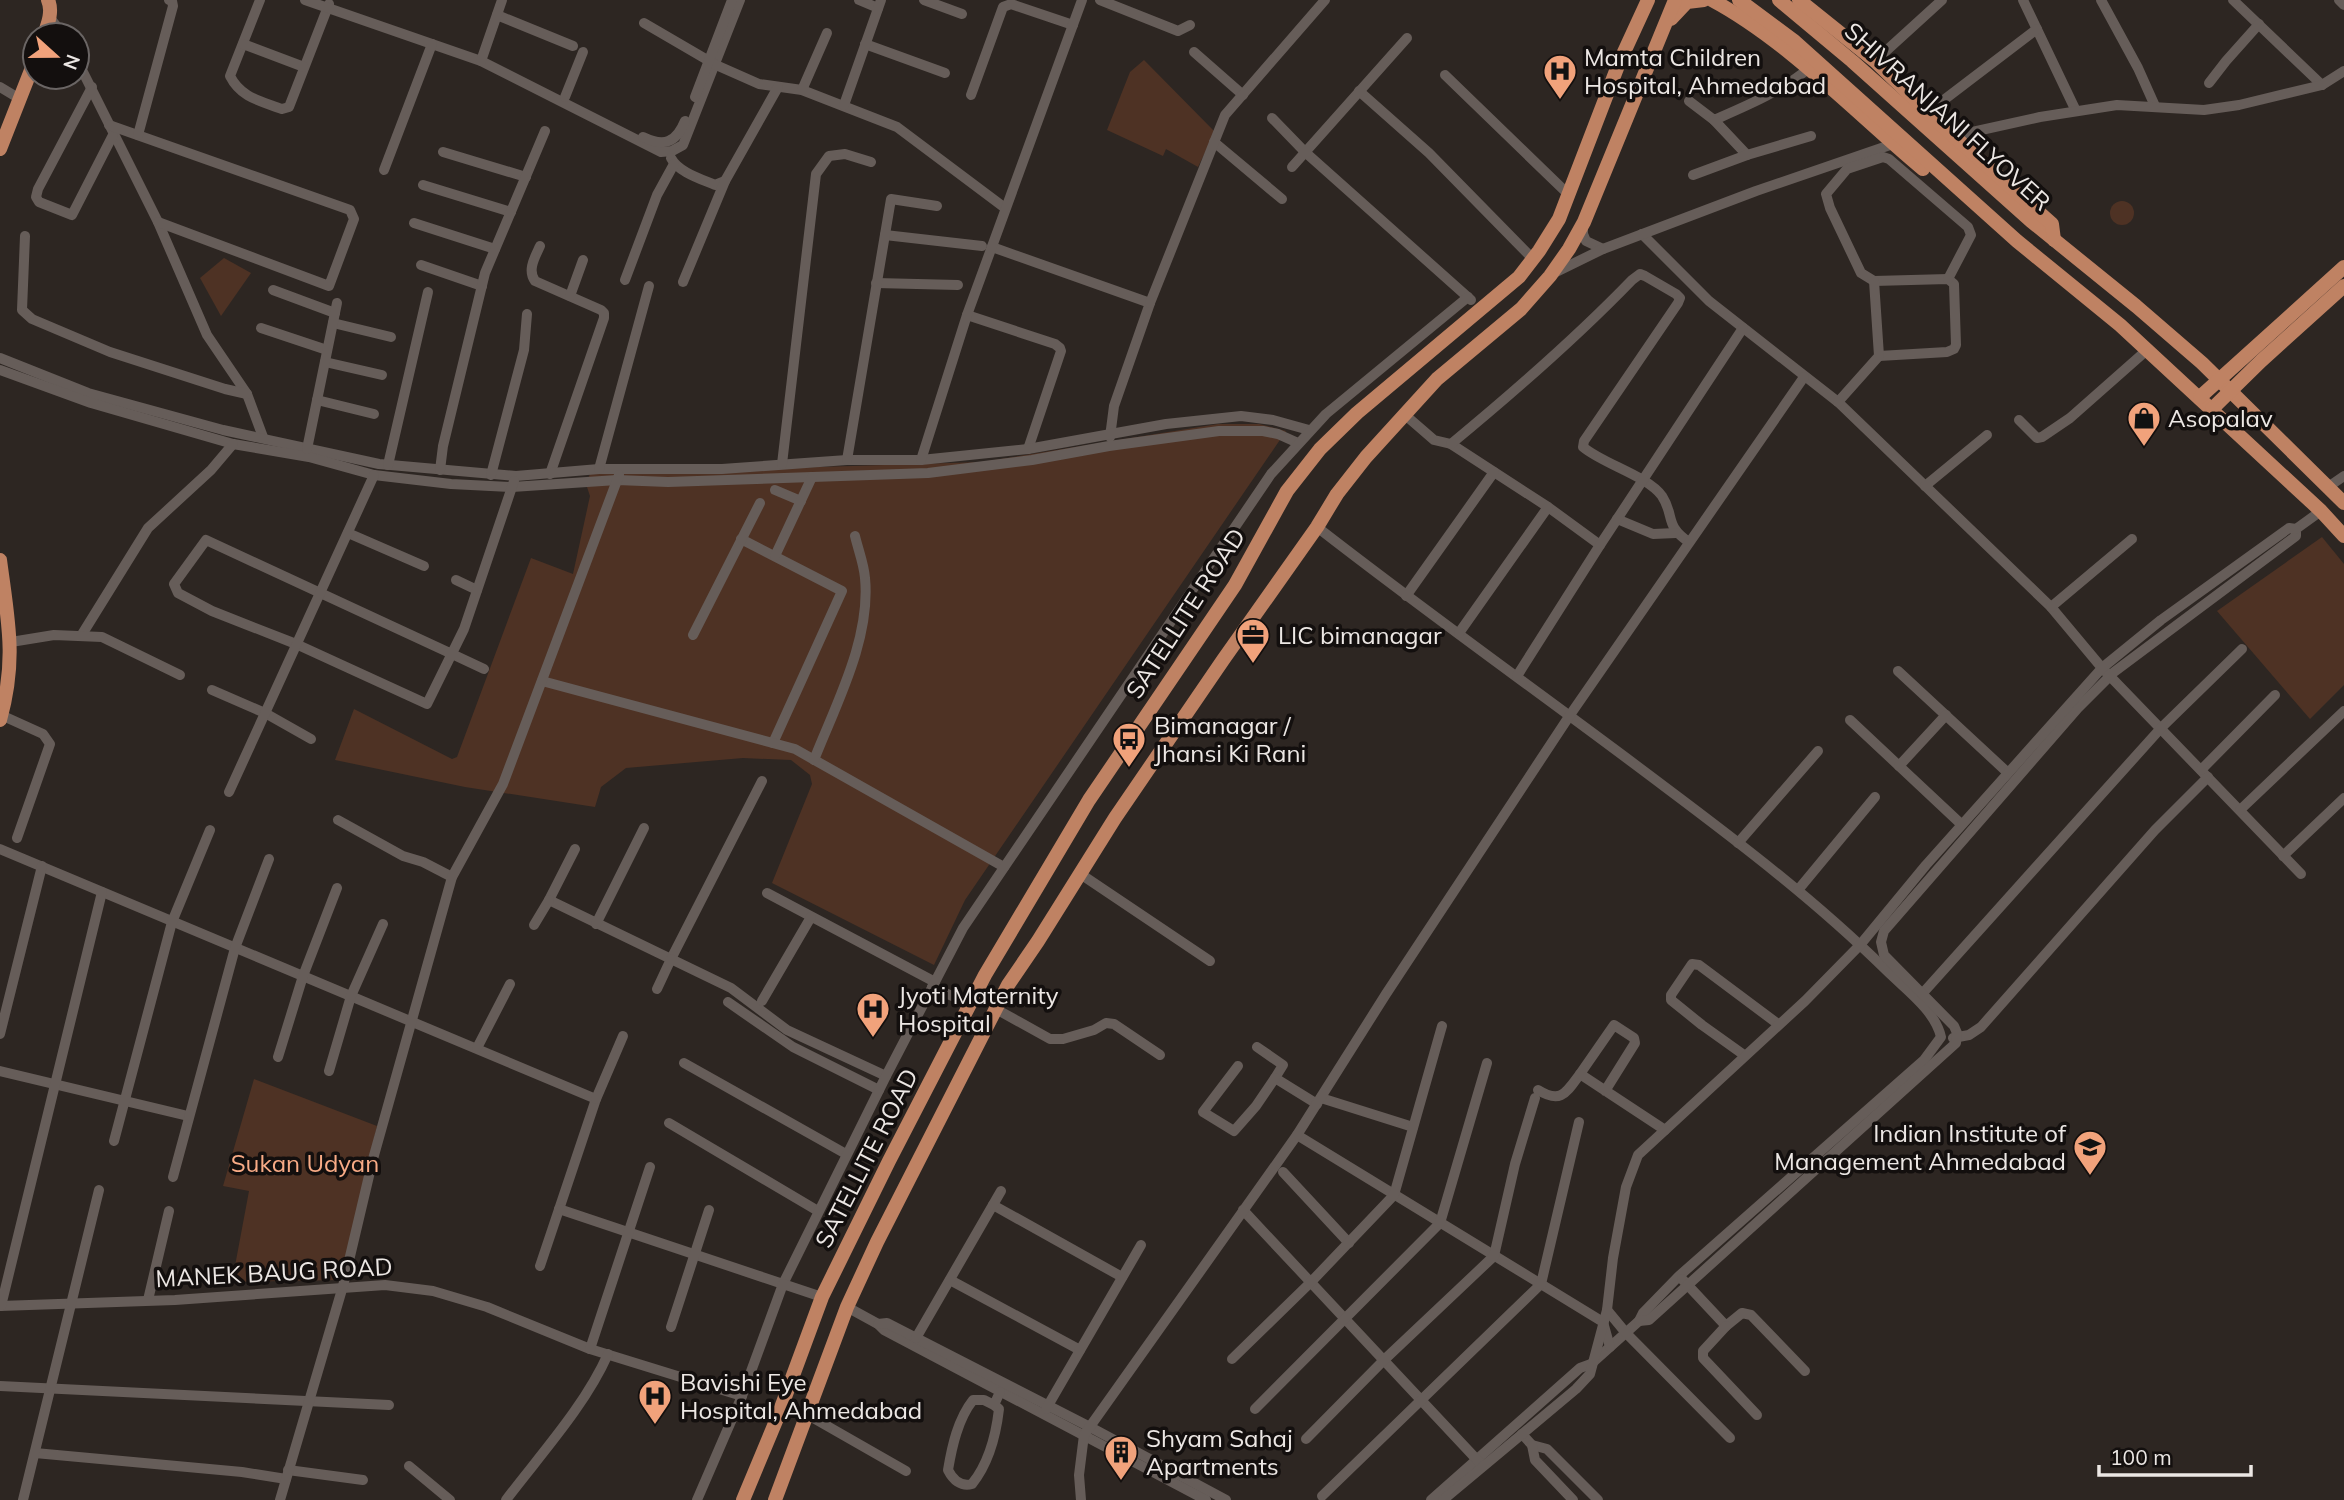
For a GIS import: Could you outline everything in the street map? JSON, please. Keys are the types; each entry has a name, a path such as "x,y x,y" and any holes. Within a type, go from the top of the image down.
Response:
{"main road":[{"name":"SATELLITE ROAD","path":"743,1500 778,1416 822,1297 985,975 1089,800 1235,585 1287,493 1320,449 1357,413 1519,278 1534,258 1559,219 1646,0"},
{"name":"SATELLITE ROAD","path":"775,1500 847,1307 877,1242 1008,985 1079,873 1345,485 1437,379 1521,309 1569,249 1584,222 1675,0"},
{"path":"1655,47 1674,14 1687,2 1704,0"},
{"path":"1712,0 1736,13 1808,69 2010,244 2023,246 2147,350 2321,511 2344,536"},
{"name":"SHIVRANJANI FLYOVER","path":"1739,0 1793,40 1836,77 2023,246"},
{"name":"SHIVRANJANI FLYOVER","path":"1779,0 1852,61 2031,221 2219,378 2344,503"},
{"path":"1799,0 1875,61 2052,224 2054,240"},
{"path":"0,149 23,91"},
{"path":"2200,397 2344,267"},
{"path":"2212,409 2344,286"},
{"path":"0,560 11,642 5,670 9,689 1,718"}],"street":[{"path":"138,135 173,6 173,1 170,0"},
{"path":"260,0 230,76 244,95 285,109 289,107 334,3"},
{"path":"305,0 334,3 482,58 650,140 662,143 680,133 740,0"},
{"path":"482,58 500,0"},
{"path":"334,3 432,44 482,58 661,152 668,152 683,145 732,0"},
{"path":"844,105 879,4 859,0"},
{"path":"924,0 962,14"},
{"path":"921,460 987,246 1005,208 1082,0"},
{"path":"1100,0 1178,31 1190,24"},
{"path":"1110,446 1114,406 1150,303 1225,115 1325,0"},
{"path":"1875,61 1942,0"},
{"path":"2023,0 2076,111"},
{"path":"2101,0 2138,68 2155,106"},
{"path":"2233,0 2322,85"},
{"path":"2339,0 2344,5"},
{"path":"971,95 1003,7 1011,4 1073,25"},
{"path":"497,15 573,46"},
{"path":"644,23 713,62 759,84 802,90 897,127 1005,208"},
{"path":"2209,83 2259,24"},
{"path":"1928,112 2037,29"},
{"path":"802,90 827,33"},
{"path":"1292,167 1406,38"},
{"path":"243,44 304,68"},
{"path":"384,170 432,44"},
{"path":"865,44 945,73"},
{"path":"565,97 583,52"},
{"path":"1194,52 1242,96"},
{"path":"1714,120 1794,81 1808,69"},
{"path":"1954,136 1982,128 2117,105 2204,110 2239,105 2322,85 2344,71"},
{"path":"1445,75 1568,194"},
{"path":"0,87 20,99"},
{"path":"683,282 725,181 778,87"},
{"path":"92,88 38,189 36,197 39,202 72,215 111,130"},
{"path":"92,88 158,222 207,335 247,394 263,438"},
{"path":"1359,92 1429,153 1534,258"},
{"path":"1689,101 1714,120 1747,155"},
{"path":"1272,118 1305,152 1480,310"},
{"path":"111,130 138,135 350,210 354,219 329,286 158,222"},
{"path":"440,470 443,446 482,286 545,131"},
{"path":"1693,176 1747,155 1811,136"},
{"path":"1214,142 1282,199"},
{"path":"1550,276 1603,248 1893,144"},
{"path":"443,152 526,177"},
{"path":"668,152 674,164 715,185 725,181"},
{"path":"782,464 816,174 830,156 845,154 871,162"},
{"path":"1838,402 1879,356 1947,352 1956,345 1954,284 1948,279 1874,281 1861,273 1826,194 1847,169 1883,157 1889,159 1914,178 1970,230 1971,235 1948,279"},
{"path":"625,280 657,195 674,164"},
{"path":"423,185 511,212"},
{"path":"847,460 891,199 937,206"},
{"path":"1584,222 1583,234 1586,241 1603,248"},
{"path":"414,223 495,249"},
{"path":"885,234 987,246 1150,303"},
{"path":"1642,234 1709,301 1838,402 2051,607 2106,672 2301,874"},
{"path":"24,236 22,310 32,319 110,352 225,390 247,394"},
{"path":"540,246 531,269 535,281 601,310 604,318 550,474"},
{"path":"570,296 583,260"},
{"path":"421,265 482,286"},
{"path":"1451,444 1516,391 1640,274 1680,298 1584,440 1583,447 1642,481 1661,496 1676,533 1689,542"},
{"path":"1874,281 1879,356"},
{"path":"876,283 958,285"},
{"path":"598,469 649,286"},
{"path":"273,290 391,337"},
{"path":"388,465 428,292"},
{"path":"696,1500 742,1396 783,1284 846,1154 963,928 1267,479 1309,430 1345,397 1468,297"},
{"path":"307,449 335,313"},
{"path":"491,475 524,350 527,314"},
{"path":"967,315 1060,348 1028,449"},
{"path":"261,328 326,356 383,375"},
{"path":"1517,676 1743,328"},
{"path":"2019,420 2036,438 2042,437 2070,418 2147,350"},
{"path":"0,358 88,393 223,430 388,465 491,475 514,482 550,474 598,469 668,482 928,473 1219,431 1247,430 1278,434 1298,443"},
{"path":"0,370 91,403 233,444 309,457 374,475 451,484 847,460 921,460 1028,449 1166,424 1241,416 1273,420 1309,430"},
{"path":"1081,1500 1079,1475 1087,1431 1297,1135 1570,715 1804,377"},
{"path":"317,400 374,414"},
{"path":"1404,414 1434,440 1451,444 1548,507 1600,545"},
{"path":"1925,486 1987,435"},
{"path":"81,636 148,528 211,470 233,444"},
{"path":"1406,596 1494,472"},
{"path":"229,792 374,475"},
{"path":"280,1500 343,1286 373,1159 453,877 503,784 619,475"},
{"path":"2328,487 2344,476"},
{"path":"775,556 812,478"},
{"path":"1267,479 1287,493"},
{"path":"484,669 452,654 206,540 174,584 178,593 212,611 296,644 428,704 452,654 477,590 514,482"},
{"path":"775,490 801,501"},
{"path":"694,635 760,503"},
{"path":"1459,633 1548,507"},
{"path":"1431,1500 1479,1462 1522,1434 1590,1374 1605,1316 1626,1187 1638,1155 1860,945 2007,772 2161,620 2262,546 2289,528 2297,529 2321,511"},
{"path":"1617,519 1653,534 1676,533"},
{"path":"1317,527 1406,596 1570,715 1798,890 1860,945 1938,1024 1941,1037 1924,1060 1799,1168 1683,1280 1649,1320 1639,1321 1591,1364 1580,1368 1479,1462 1443,1500"},
{"path":"348,533 424,566"},
{"path":"814,760 861,640 866,596 865,576 855,536"},
{"path":"741,539 842,591 773,743"},
{"path":"2051,607 2132,539"},
{"path":"456,580 477,590"},
{"path":"11,642 54,635 102,637 180,675"},
{"path":"1922,994 2161,728 2242,649"},
{"path":"1898,671 2007,772"},
{"path":"1683,1280 1808,1177 1953,1048 1958,1038 1954,1026 1884,955 1881,942 1884,931 2078,708 2106,672"},
{"path":"542,681 795,749 1004,867"},
{"path":"212,690 265,713 312,739"},
{"path":"1941,1037 1958,1038 1981,1027 2275,695"},
{"path":"2240,810 2344,711"},
{"path":"1899,766 1945,715"},
{"path":"1,718 43,734 50,744 16,838"},
{"path":"1850,720 1961,824"},
{"path":"1738,843 1818,751"},
{"path":"657,989 762,780"},
{"path":"1798,890 1875,797"},
{"path":"2283,856 2344,798"},
{"path":"338,820 403,856 423,862 453,877"},
{"path":"596,923 644,828"},
{"path":"114,1141 172,922 210,830"},
{"path":"0,849 596,1099"},
{"path":"534,925 575,849"},
{"path":"173,1177 234,948 269,859"},
{"path":"0,1034 41,866"},
{"path":"1079,873 1210,961"},
{"path":"278,1057 303,976 337,888"},
{"path":"1,1306 102,892"},
{"path":"767,893 970,1004"},
{"path":"549,900 731,988 787,1030 886,1076"},
{"path":"762,1001 811,916"},
{"path":"329,1071 351,996 383,924"},
{"path":"1860,945 1881,942"},
{"path":"1744,1055 1671,1000 1671,995 1692,964 1699,965 1778,1024"},
{"path":"477,1048 510,984"},
{"path":"728,1002 793,1046 879,1090"},
{"path":"996,1009 1050,1039 1063,1039 1094,1030 1106,1023 1114,1024 1160,1055"},
{"path":"1306,1439 1384,1360 1494,1256 1515,1164 1536,1094 1555,1098 1567,1092 1610,1027 1614,1025 1634,1038 1635,1042 1605,1091"},
{"path":"1232,1359 1394,1195 1442,1026"},
{"path":"540,1266 596,1099 623,1036"},
{"path":"1238,1066 1203,1112 1234,1131 1256,1106 1283,1065 1257,1047"},
{"path":"684,1063 846,1154"},
{"path":"1255,1409 1440,1223 1487,1063"},
{"path":"0,1071 188,1116"},
{"path":"1580,1074 1665,1130"},
{"path":"1275,1078 1319,1101 1413,1127"},
{"path":"1322,1496 1541,1284 1579,1122"},
{"path":"669,1123 818,1211"},
{"path":"1297,1135 1541,1284 1605,1316 1626,1333 1730,1438"},
{"path":"590,1349 650,1167"},
{"path":"1799,1168 1808,1177"},
{"path":"1283,1172 1349,1242"},
{"path":"23,1500 99,1190"},
{"path":"916,1338 1001,1191"},
{"path":"993,1205 1122,1277"},
{"path":"559,1209 822,1297"},
{"path":"671,1327 709,1210"},
{"path":"1243,1210 1479,1462"},
{"path":"148,1300 169,1211"},
{"path":"1045,1410 1141,1245"},
{"path":"950,1280 1080,1350"},
{"path":"1683,1280 1726,1326"},
{"name":"MANEK BAUG ROAD","path":"1,1306 385,1285 433,1291 487,1307 590,1349 742,1396"},
{"path":"847,1307 884,1330 1000,1392 1045,1410"},
{"path":"1757,1415 1703,1358 1703,1351 1726,1326 1742,1313 1751,1315 1805,1371"},
{"path":"1605,1316 1610,1347"},
{"path":"878,1324 887,1323 1045,1410 1226,1500"},
{"path":"506,1500 565,1423 596,1378 608,1354"},
{"path":"0,1385 389,1405"},
{"path":"994,1405 1000,1392"},
{"path":"973,1400 984,1400 994,1405 999,1409 997,1425 985,1464 972,1484 954,1480 948,1470 966,1409 973,1400"},
{"path":"808,1415 906,1471"},
{"path":"1087,1431 1206,1500"},
{"path":"1522,1434 1532,1445 1535,1460 1573,1500"},
{"path":"1532,1445 1547,1449 1598,1500"},
{"path":"35,1453 363,1480"},
{"path":"409,1466 450,1500"}],"green space":[{"path":"1144,60 1215,132 1198,167 1166,149 1163,156 1107,130 1130,72"},
{"path":"2122,201 2133,208 2134,213 2127,224 2122,225 2111,218 2110,213 2117,202"},
{"path":"224,258 251,273 221,316 200,278"},
{"path":"1218,424 1259,424 1286,431 965,900 934,965 772,883 812,784 810,775 791,760 743,758 626,768 601,787 595,807 465,787 335,760 354,709 452,759 457,757 531,558 573,574 590,496 586,484 590,474 982,462"},
{"path":"2322,537 2344,564 2344,685 2310,719 2217,611"},
{"name":"Sukan Udyan","path":"254,1079 377,1126 340,1280 232,1282 249,1191 223,1186"}],"place":[{"name":"Mamta Children Hospital, Ahmedabad","path":"1560,101"},
{"name":"Asopalav","path":"2144,448"},
{"name":"LIC bimanagar","path":"1253,665"},
{"name":"Bimanagar / Jhansi Ki Rani","path":"1129,769"},
{"name":"Jyoti Maternity Hospital","path":"873,1039"},
{"name":"Indian Institute of Management Ahmedabad","path":"2090,1177"},
{"name":"Bavishi Eye Hospital, Ahmedabad","path":"655,1426"},
{"name":"Shyam Sahaj Apartments","path":"1121,1482"}]}
